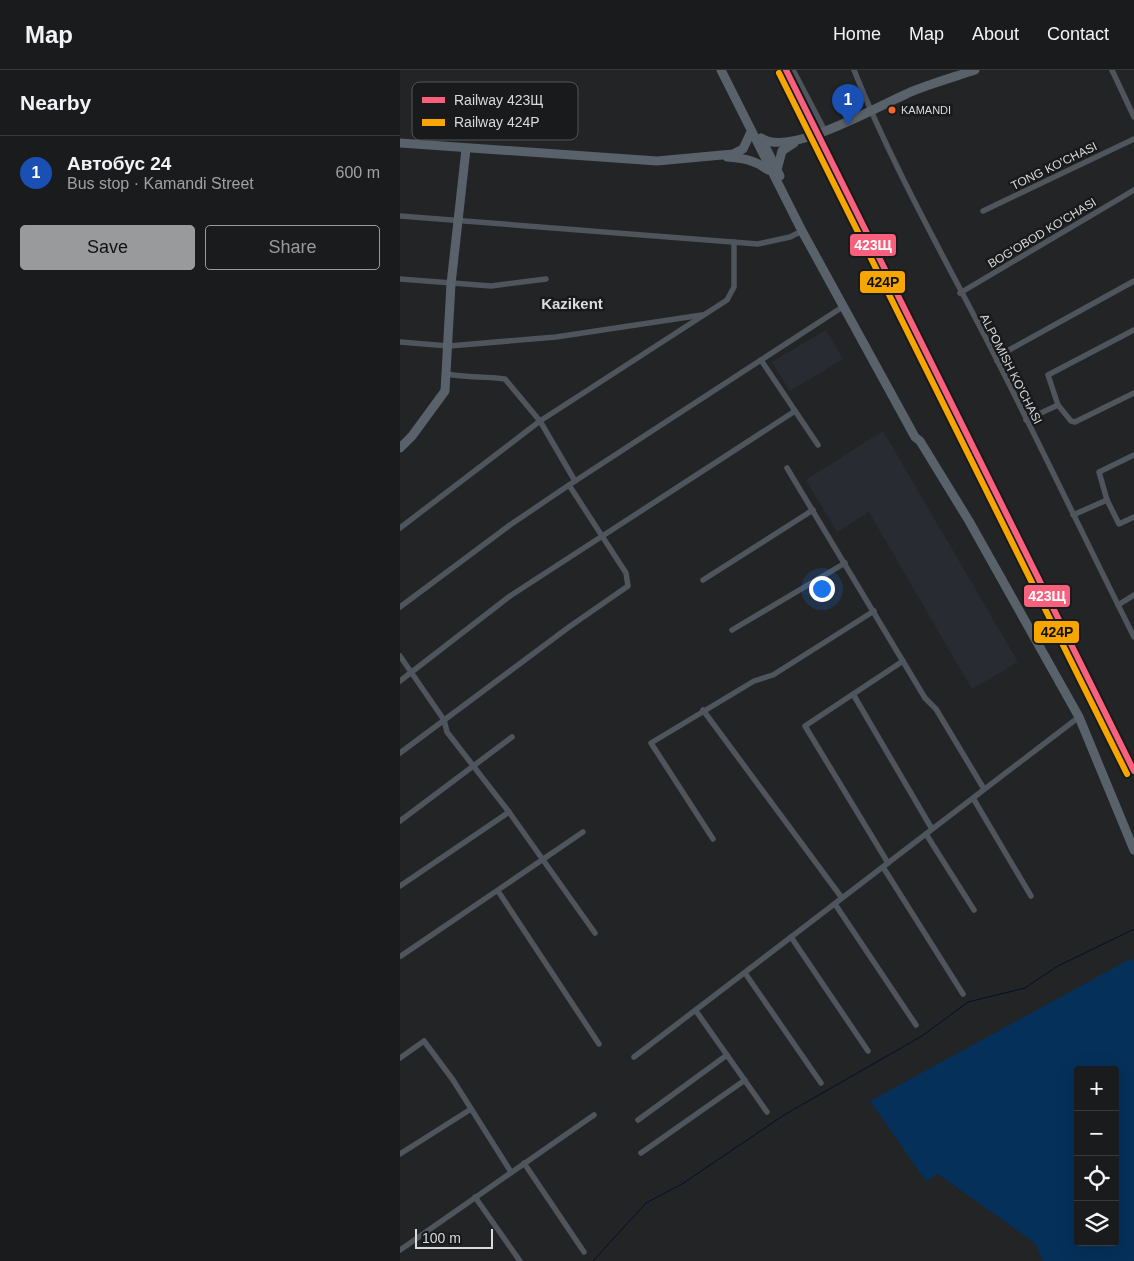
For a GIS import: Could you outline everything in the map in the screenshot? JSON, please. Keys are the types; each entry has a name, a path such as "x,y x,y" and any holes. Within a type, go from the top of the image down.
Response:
{"main road":[{"path":"720,70 751,132 919,435 920,441"},
{"path":"727,70 760,137 802,231 915,437 920,441 974,530 1079,716 1134,850"},
{"path":"760,137 767,142 779,144 796,141 825,131 912,92 975,70"},
{"path":"400,143 656,161 733,154 743,149 751,132"},
{"path":"774,171 782,151 796,141"},
{"path":"400,448 412,436 445,391 456,221 466,149"},
{"path":"707,157 742,158 758,162 774,171"}],"street":[{"path":"793,70 825,131"},
{"name":"ALPOMISH KO'CHASI","path":"854,70 870,111 960,293 998,361 1134,636"},
{"path":"1112,70 1134,117"},
{"name":"TONG KO'CHASI","path":"983,211 1134,139"},
{"name":"BOG'OBOD KO'CHASI","path":"960,293 1134,190"},
{"path":"400,216 758,244 802,231"},
{"path":"400,528 540,421 727,300 734,287 734,242"},
{"path":"400,279 491,286 546,279"},
{"path":"998,361 1009,350 1134,281"},
{"path":"400,607 510,525 569,485 844,306"},
{"path":"400,342 449,346 556,337 704,315"},
{"path":"1134,330 1048,375 1058,406 1071,421 1076,422 1134,393"},
{"path":"761,360 818,445"},
{"path":"447,374 469,379 482,376 505,379 540,421 575,481"},
{"path":"1026,420 1058,406"},
{"path":"400,681 510,596 795,411"},
{"path":"1134,455 1099,472 1107,500 1119,524 1134,517"},
{"path":"788,468 925,698 936,709 984,789"},
{"path":"400,754 569,627 628,586 626,573 569,485"},
{"path":"1073,515 1107,500"},
{"path":"703,580 813,510"},
{"path":"732,630 845,563"},
{"path":"1118,605 1134,595"},
{"path":"713,839 651,743 754,681 773,675 874,611"},
{"path":"400,656 444,720 447,732 509,812 595,933"},
{"path":"903,661 805,726 963,994"},
{"path":"853,694 932,829"},
{"path":"703,710 842,898"},
{"path":"634,1057 1079,716"},
{"path":"400,821 512,737"},
{"path":"973,798 1031,896"},
{"path":"400,886 509,812"},
{"path":"401,956 583,832"},
{"path":"926,834 974,910"},
{"path":"498,891 598,1044"},
{"path":"835,904 916,1026"},
{"path":"791,937 868,1051"},
{"path":"745,973 821,1083"},
{"path":"696,1010 768,1112"},
{"path":"400,1058 424,1041 471,1109 511,1172"},
{"path":"638,1120 727,1055"},
{"path":"641,1153 745,1080"},
{"path":"400,1154 471,1109"},
{"path":"400,1250 594,1115"},
{"path":"524,1163 584,1252"},
{"path":"475,1197 520,1261"}],"shaded area":[{"path":"826,330 843,359 790,391 772,362"},
{"path":"883,431 1018,662 972,689 869,512 837,532 806,480"},
{"path":"1132,958 1134,962 1134,1261 1043,1261 1035,1243 938,1174 926,1181 870,1101"}],"waterway":[{"path":"593,1261 646,1203 682,1184 784,1115 922,1036 968,1002 1025,988 1058,966 1134,929"}],"rail line":[{"name":"423Щ","path":"786,70 1134,771"},
{"name":"424Р","path":"779,73 1127,774"}],"place":[{"name":"KAMANDI","path":"892,110"},
{"name":"Автобус 24","path":"848,125"}],"district":[{"name":"Kazikent","path":"572,303"}]}
